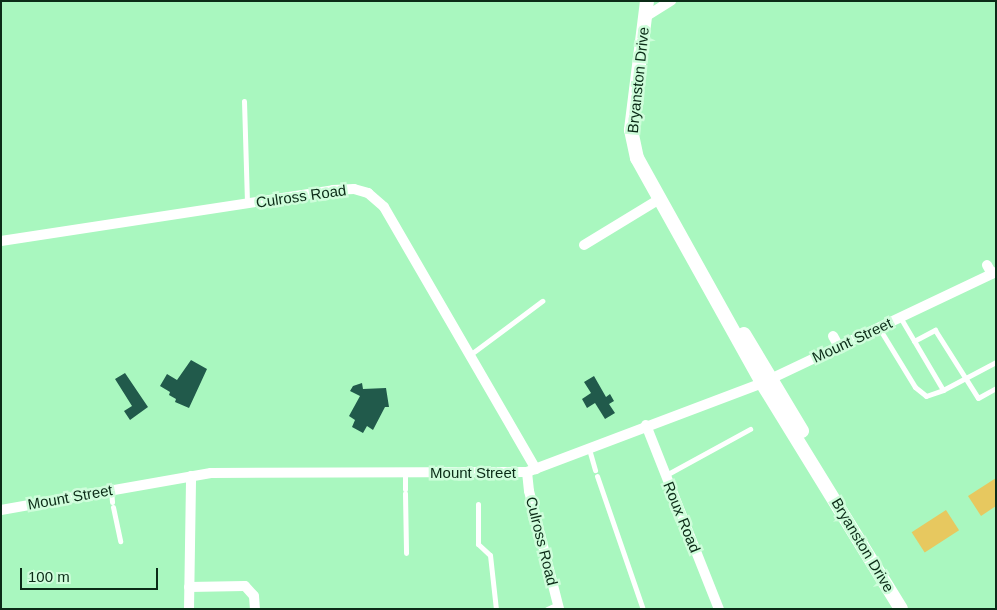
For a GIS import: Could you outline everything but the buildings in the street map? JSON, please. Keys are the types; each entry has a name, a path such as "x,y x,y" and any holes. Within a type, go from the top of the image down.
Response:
{"main road":[{"name":"Bryanston Drive","path":"647,1 631,130 637,158 658,200 696,264 715,287 767,381 901,609"}],"street":[{"path":"645,17 671,1"},
{"name":"Culross Road","path":"1,241 346,188 368,193 376,199 471,354 532,471 529,491 558,607"},
{"path":"584,245 658,200"},
{"name":"Mount Street","path":"1,510 191,476 532,471 588,447 767,381 879,328 992,270"},
{"path":"833,336 838,347"},
{"name":"Roux Road","path":"646,426 719,609"},
{"path":"189,609 191,476"},
{"path":"189,587 245,586 254,596 255,609"}],"lane":[{"path":"244,100 247,204"},
{"path":"471,354 542,301"},
{"path":"900,317 943,390"},
{"path":"879,328 915,386 926,396 967,380 996,362"},
{"path":"914,341 935,330 978,398 996,388"},
{"path":"666,476 750,429"},
{"path":"588,447 642,607"},
{"path":"406,472 406,553"},
{"path":"111,490 120,541"},
{"path":"478,504 478,544 490,554 496,609"},
{"path":"547,609 558,607"}],"shaded area":[{"path":"996,478 996,506 981,516 968,496"},
{"path":"946,510 959,530 925,552 912,532"}]}
